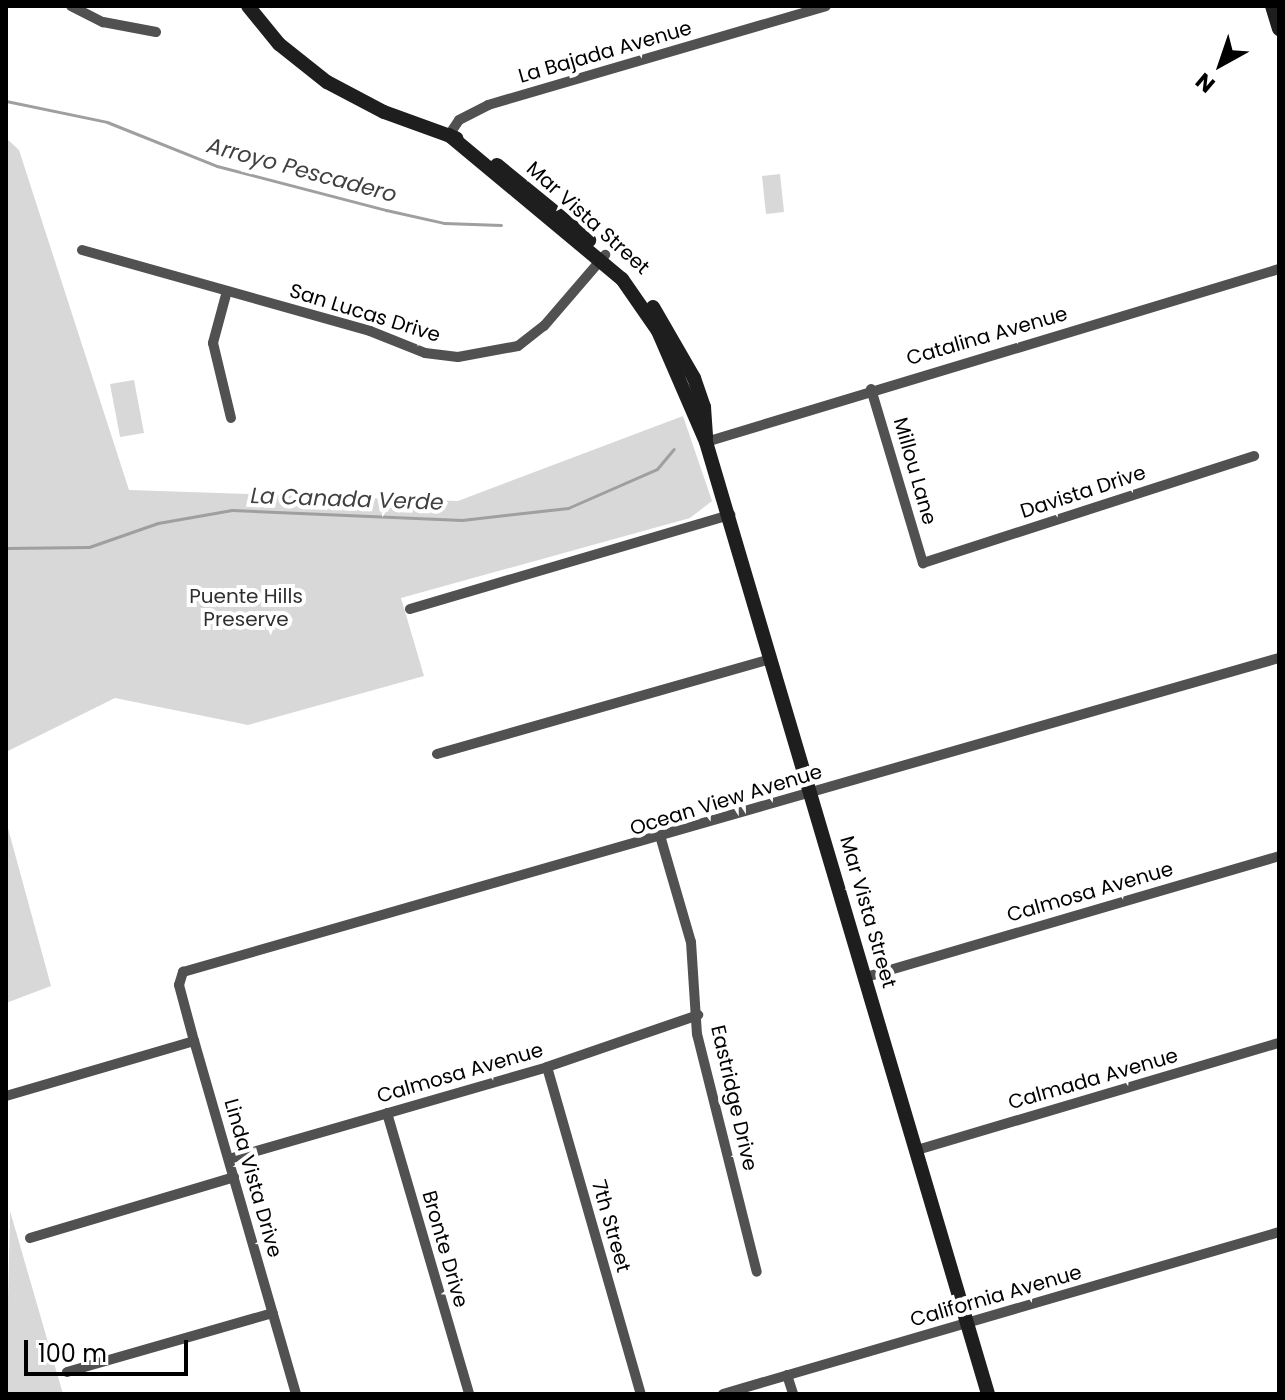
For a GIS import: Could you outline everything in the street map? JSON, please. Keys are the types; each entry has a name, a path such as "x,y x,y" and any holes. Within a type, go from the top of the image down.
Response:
{"street":[{"path":"71,6 103,22 156,32"},
{"name":"Mar Vista Street","path":"248,6 279,44 327,82 384,112 449,135 482,153 648,301 682,352 704,407 706,442 988,1394"},
{"name":"La Bajada Avenue","path":"449,135 459,120 488,105 826,6"},
{"path":"1272,6 1279,29"},
{"name":"San Lucas Drive","path":"82,250 370,331 425,353 487,355 518,346 544,326 603,258"},
{"name":"Catalina Avenue","path":"706,442 871,389 1279,269"},
{"path":"227,291 213,343 231,418"},
{"name":"Millou Lane","path":"871,389 923,563"},
{"name":"Davista Drive","path":"923,563 1254,456"},
{"path":"410,609 730,515"},
{"name":"Ocean View Avenue","path":"183,972 196,964 661,839 1279,658"},
{"path":"437,754 771,659"},
{"name":"Eastridge Drive","path":"661,839 691,942 697,1034 757,1272"},
{"name":"Calmosa Avenue","path":"866,977 1279,856"},
{"name":"Linda Vista Drive","path":"183,972 179,985 296,1394"},
{"name":"Calmosa Avenue","path":"229,1159 547,1067 698,1015"},
{"path":"6,1096 194,1041"},
{"name":"Calmada Avenue","path":"917,1150 1279,1043"},
{"name":"7th Street","path":"547,1067 641,1394"},
{"name":"Bronte Drive","path":"387,1113 469,1394"},
{"path":"30,1238 234,1177"},
{"name":"California Avenue","path":"723,1394 1279,1232"},
{"path":"67,1372 273,1313"},
{"path":"787,1375 793,1394"}],"green space":[{"name":"Puente Hills Preserve","path":"6,138 19,150 129,490 458,501 683,416 712,501 690,518 401,598 424,676 248,725 115,698 6,752"},
{"path":"780,174 784,212 766,214 762,176"},
{"path":"134,380 144,433 120,437 110,384"},
{"path":"6,821 51,986 6,1003"},
{"path":"10,1211 63,1394 6,1394"}],"waterway":[{"name":"Arroyo Pescadero","path":"6,101 107,122 217,166 386,210 444,223 501,225"},
{"name":"La Canada Verde","path":"6,548 89,547 158,523 232,510 462,520 568,508 657,469 674,449"}]}
